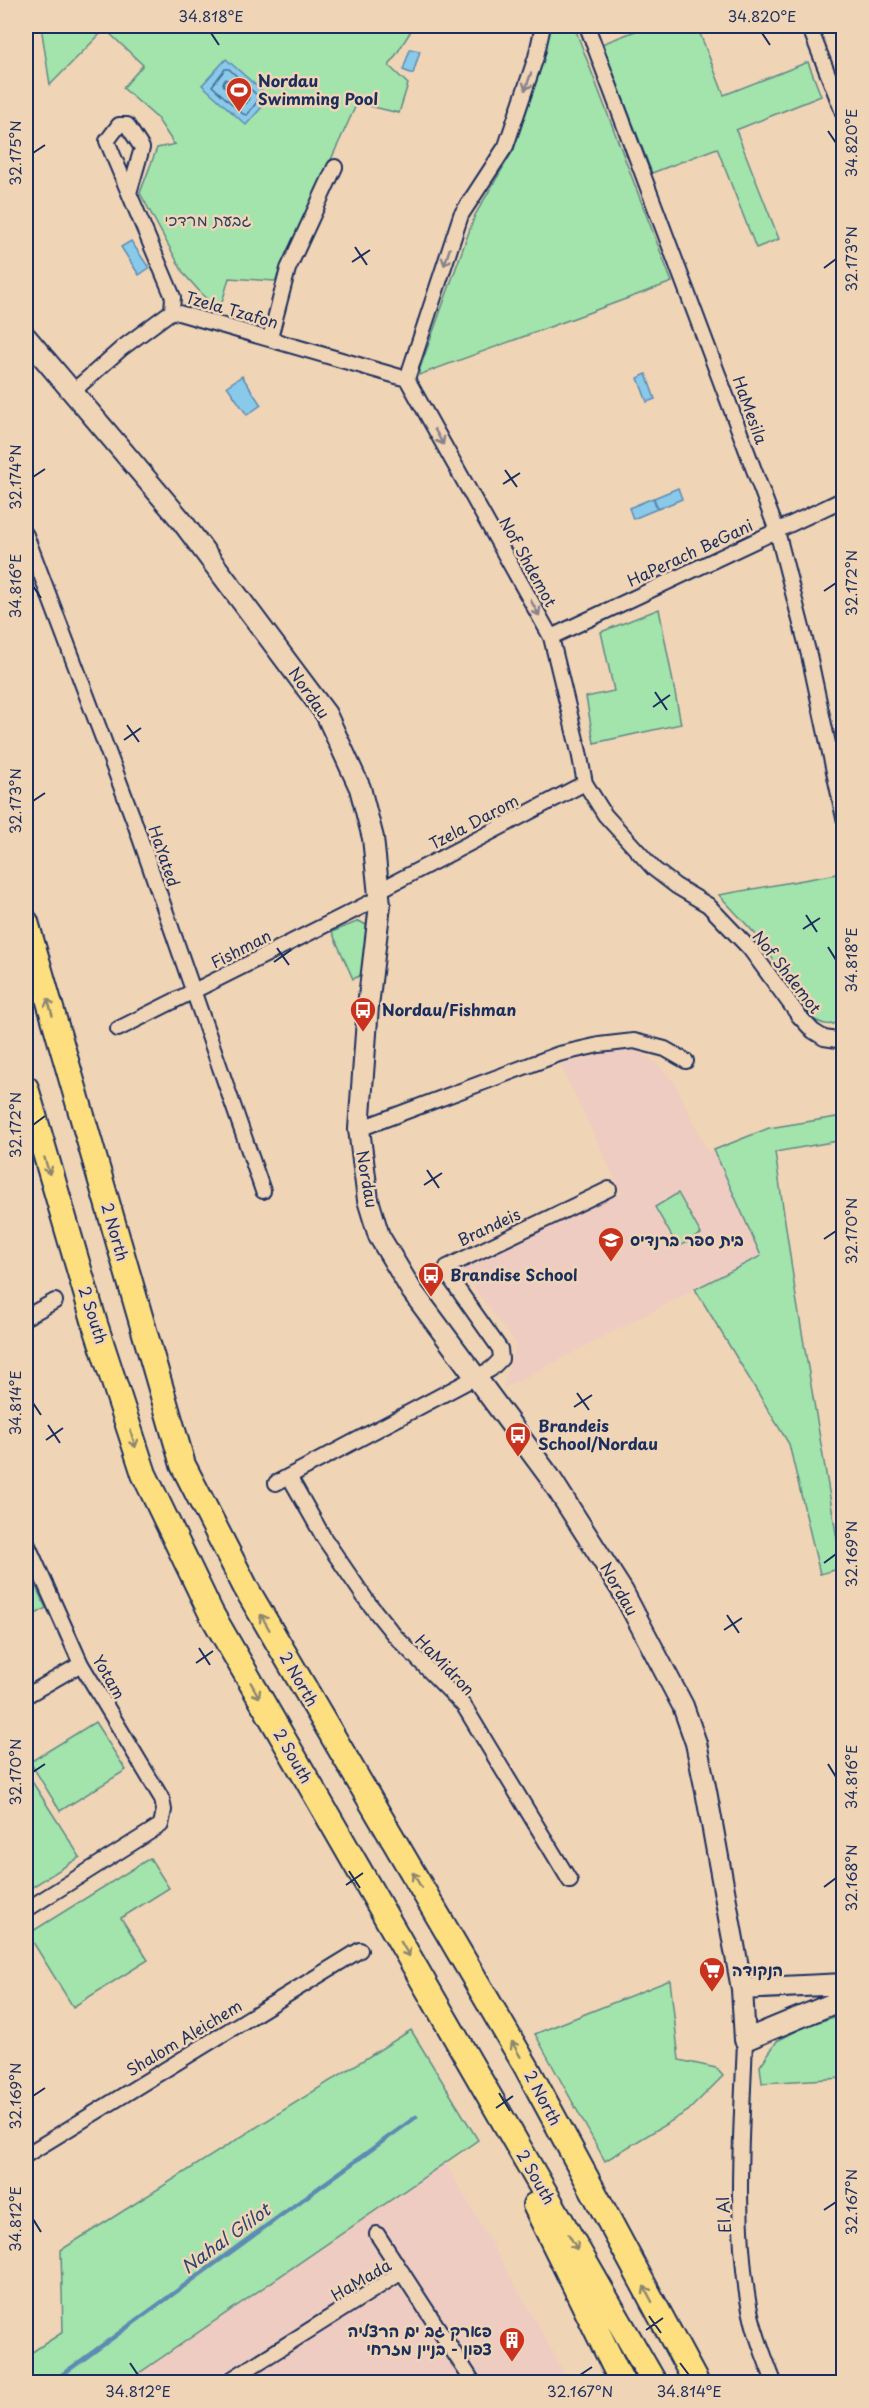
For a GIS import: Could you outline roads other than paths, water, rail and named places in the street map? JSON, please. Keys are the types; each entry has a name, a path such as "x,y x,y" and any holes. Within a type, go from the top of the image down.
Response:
{"highway":[{"name":"2 North","path":"26,922 183,1465 246,1588 527,2068 696,2382"},
{"name":"2 South","path":"26,1088 92,1313 144,1474 211,1613 654,2382"},
{"path":"440,2009 622,2382"}],"street":[{"path":"407,380 461,215 506,146 536,57 543,26"},
{"name":"HaMesila","path":"587,26 777,531 812,665 843,818"},
{"path":"810,26 843,115"},
{"path":"270,338 288,269 336,167"},
{"path":"129,193 173,297 172,311"},
{"name":"Tzela Tzafon","path":"71,393 122,348 172,311 407,380"},
{"name":"Nordau","path":"26,337 71,393 129,457 181,520 326,714 360,788 373,838 380,905 363,1054 359,1130 368,1200 379,1236 412,1291 549,1476 622,1592 683,1706 696,1743 706,1791 742,1989 745,2040"},
{"name":"Nof Shdemot","path":"407,380 551,637 585,783 605,815 647,861 676,886 708,905 750,949 799,1016 813,1031 824,1038 843,1041"},
{"name":"HaPerach BeGani","path":"551,637 843,499"},
{"name":"HaYated","path":"26,535 133,818 263,1191"},
{"name":"Tzela Darom","path":"379,894 585,783"},
{"name":"Fishman","path":"117,1029 379,894"},
{"path":"359,1130 559,1054 598,1045 634,1041 665,1049 686,1061"},
{"name":"Brandeis","path":"476,1378 491,1369 501,1359 500,1349 450,1278 447,1266 609,1189"},
{"path":"26,1317 55,1301"},
{"path":"276,1483 476,1378"},
{"name":"HaMidron","path":"289,1476 324,1538 367,1601 395,1636 464,1706 570,1881"},
{"name":"Yotam","path":"26,1541 81,1664 162,1799 164,1810 161,1825 26,1910"},
{"path":"26,1696 81,1664"},
{"name":"Shalom Aleichem","path":"26,2155 360,1950"},
{"path":"742,1989 843,1984"},
{"path":"745,2040 843,1999"},
{"name":"El Al","path":"745,2040 739,2190 745,2267 748,2300 758,2342 774,2382"},
{"path":"376,2235 402,2272"},
{"name":"HaMada","path":"227,2382 402,2272 473,2381"}],"water":[{"path":"410,49 420,51 413,74 403,70"},
{"path":"226,59 270,98 246,125 202,85"},
{"path":"131,241 149,268 139,275 121,247"},
{"path":"646,374 655,399 647,402 638,378"},
{"path":"242,376 261,405 247,415 227,386"},
{"path":"678,488 682,499 658,509 654,498"},
{"path":"653,498 657,509 633,519 629,508"}],"waterway":[{"name":"Nahal Glilot","path":"52,2382 416,2117"}],"place":[{"name":"Nordau Swimming Pool","path":"239,113"},
{"name":"Nordau/Fishman","path":"363,1033"},
{"name":"בית ספר ברנדיס","path":"611,1263"},
{"name":"Brandise School","path":"431,1298"},
{"name":"Brandeis School/Nordau","path":"518,1458"},
{"name":"הנקודה","path":"712,1993"},
{"name":"פארק גב ים הרצליה צפון - בניין מזרחי","path":"512,2363"}],"park label":[{"name":"גבעת מרדכי","path":"208,220"}]}
